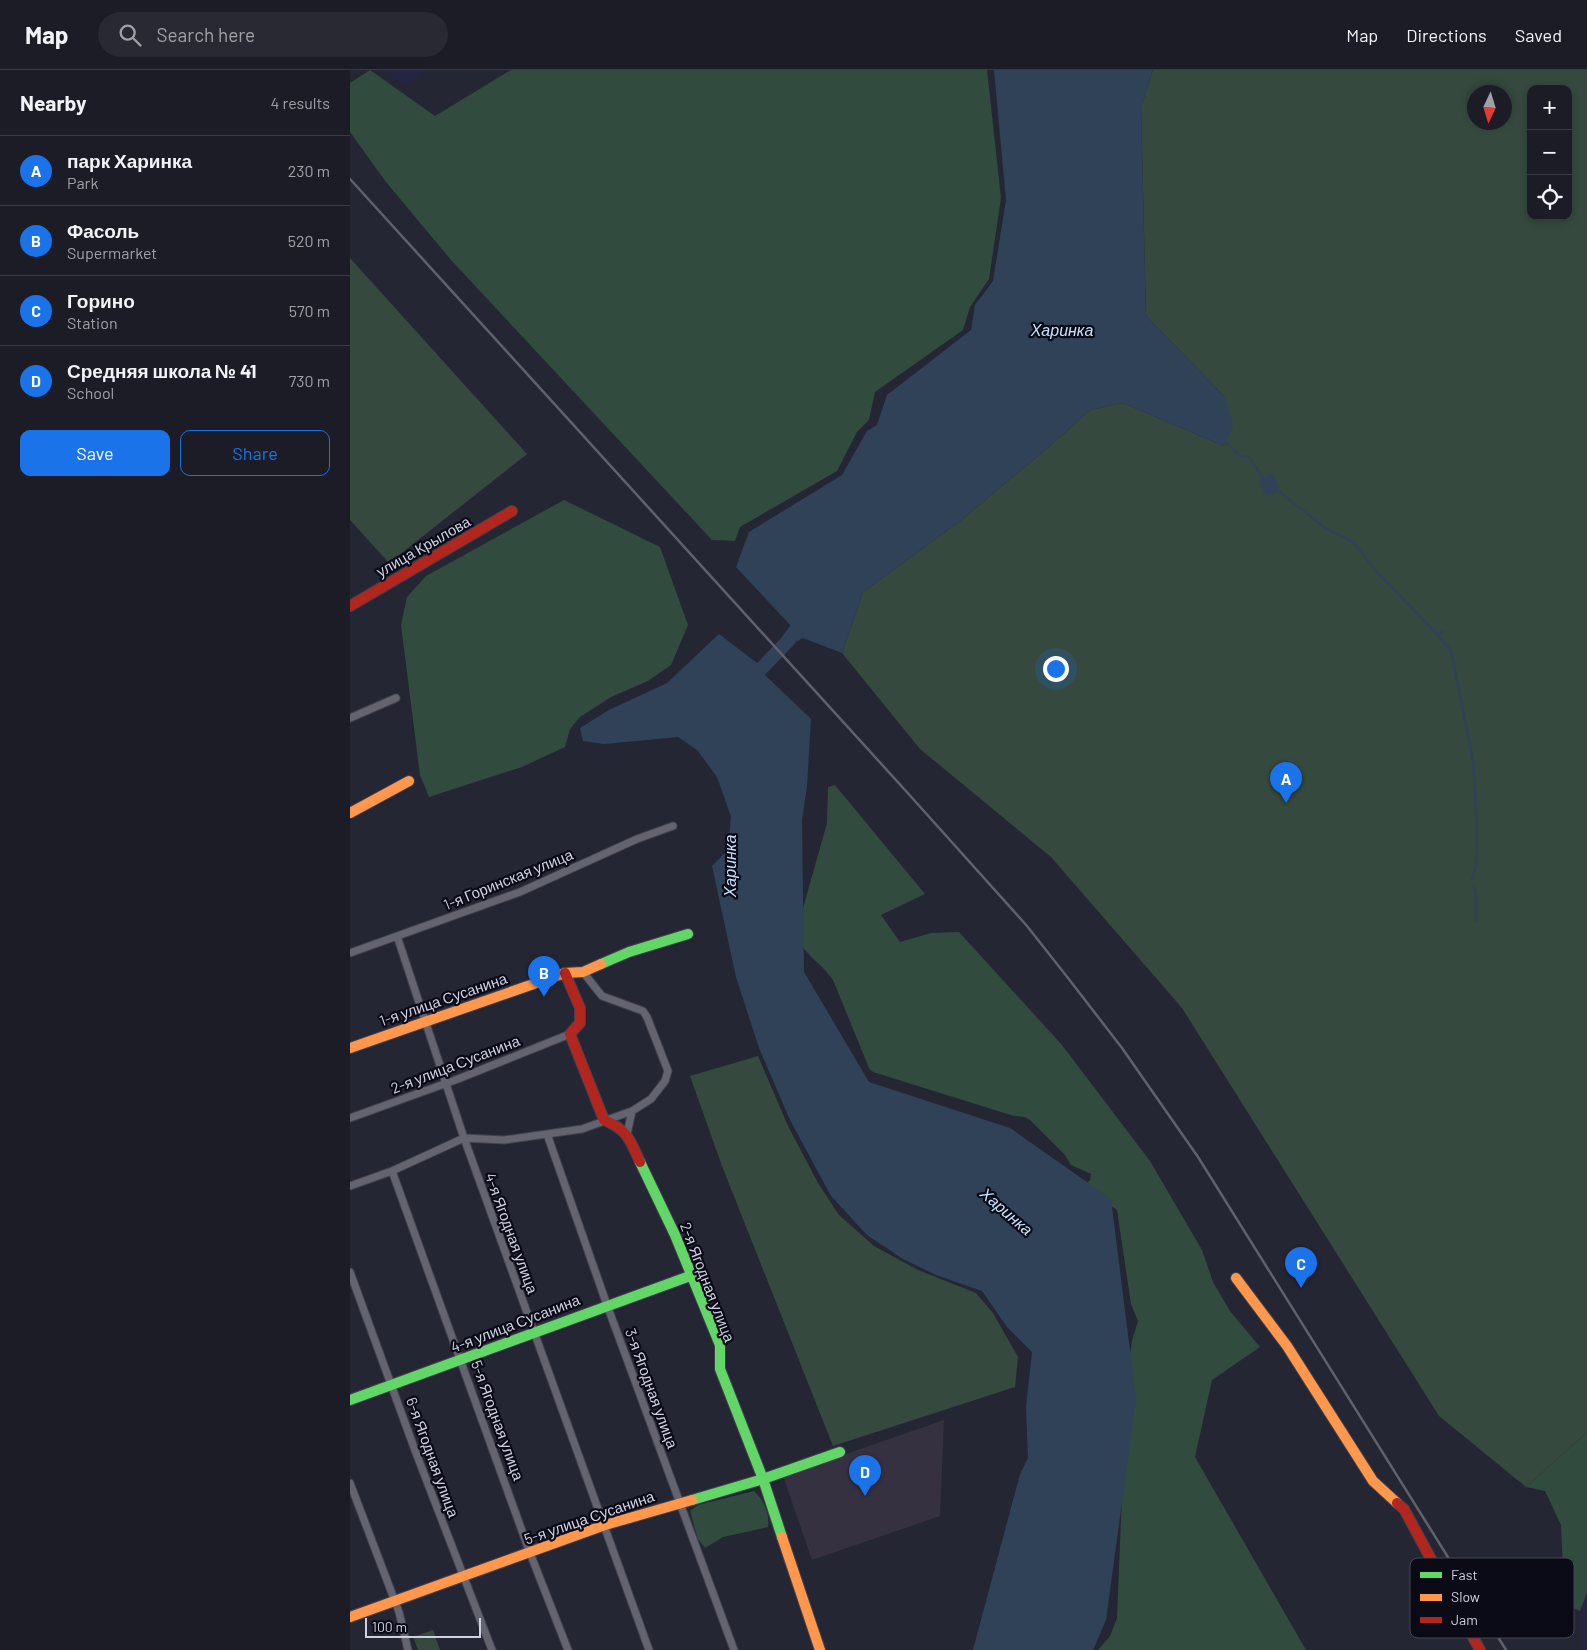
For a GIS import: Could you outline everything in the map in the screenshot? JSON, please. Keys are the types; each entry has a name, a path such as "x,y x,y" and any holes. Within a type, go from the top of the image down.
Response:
{"street":[{"name":"улица Крылова","path":"350,606 512,511"},
{"path":"350,718 396,698"},
{"path":"350,813 408,781"},
{"name":"1-я Горинская улица","path":"350,953 520,892 637,839 674,826"},
{"name":"1-я улица Сусанина","path":"350,1048 565,972 584,972 629,952 688,934"},
{"name":"4-я Ягодная улица","path":"397,936 464,1138 533,1332 605,1525 648,1650"},
{"path":"565,972 580,1008 580,1023 570,1034 604,1120 618,1126 627,1134 632,1111"},
{"path":"350,1186 392,1171 464,1138 504,1140 582,1128 632,1111 651,1099 666,1081 668,1071 644,1011 602,996 584,972"},
{"name":"2-я улица Сусанина","path":"350,1118 446,1083 570,1034"},
{"name":"3-я Ягодная улица","path":"547,1134 607,1305 734,1650"},
{"name":"2-я Ягодная улица","path":"627,1134 675,1235 690,1276 720,1346 720,1369 763,1479 820,1650"},
{"name":"5-я Ягодная улица","path":"392,1171 462,1360 530,1553 568,1650"},
{"name":"6-я Ягодная улица","path":"350,1272 492,1650"},
{"name":"4-я улица Сусанина","path":"350,1400 690,1276"},
{"path":"1236,1278 1287,1346 1373,1481 1404,1509 1430,1558"},
{"name":"5-я улица Сусанина","path":"350,1616 394,1602 463,1575 530,1553 605,1525 763,1479 840,1452"},
{"path":"350,1482 399,1612 408,1650"},
{"path":"1474,1638 1480,1650"}],"shaded area":[{"path":"385,70 426,70 405,87"},
{"path":"944,1420 940,1516 812,1560 783,1476"},
{"path":"1587,1593 1587,1650 1581,1650 1580,1611"}],"green space":[{"path":"370,70 435,116 511,70 987,70 1001,198 989,279 970,307 963,330 875,392 869,420 857,432 837,471 740,527 735,541 712,540 451,260 386,182 350,132 350,83"},
{"path":"1153,70 1587,70 1587,1432 1526,1487 1439,1416 1182,1008 1051,857 920,749 842,653 863,592 959,522 1090,410 1123,403 1224,446 1224,396 1146,316 1141,107"},
{"path":"350,258 527,454 389,563 350,520"},
{"path":"564,500 660,547 688,625 671,665 648,681 611,697 580,717 570,729 565,747 522,767 429,797 420,775 401,625 407,597 426,576"},
{"path":"835,785 925,894 881,915 900,942 931,933 959,932 1062,1045 1150,1161 1202,1250 1213,1282 1230,1311 1260,1347 1212,1380 1195,1457 1306,1650 1098,1650 1110,1636 1117,1618 1130,1354 1138,1321 1131,1304 1117,1210 1083,1187 1090,1180 1091,1174 1071,1165 1065,1155 1025,1117 1014,1116 873,1072 869,1068 833,980 803,947 796,933 827,823 828,787"},
{"path":"758,1056 788,1126 818,1183 839,1215 874,1246 918,1270 976,1293 993,1313 1018,1357 1015,1387 833,1446 722,1166 690,1076"},
{"path":"1587,1432 1587,1593 1580,1611 1574,1608 1574,1558 1562,1558 1561,1525 1545,1491 1526,1487"},
{"path":"754,1491 766,1508 768,1527 723,1537 705,1548 698,1539 690,1511 698,1505"},
{"path":"433,1630 440,1650 418,1650 413,1637"}],"water":[{"name":"Харинка","path":"994,70 1153,70 1141,107 1146,316 1224,396 1233,425 1224,446 1123,403 1090,410 959,522 863,592 842,653 803,638 790,645 784,639 792,627 736,567 749,532 842,475 867,431 877,425 887,395 971,330 975,305 993,281 1006,200"},
{"path":"1273,473 1279,487 1275,493 1269,496 1264,494 1263,488 1259,486 1261,479"},
{"path":"719,634 757,663 768,656 773,662 765,675 811,719 807,786 802,820 804,972 869,1082 1010,1128 1111,1199 1136,1399 1106,1620 1093,1650 973,1650 1020,1474 1028,1458 1026,1407 1032,1352 1007,1327 982,1291 936,1275 903,1259 867,1235 831,1196 790,1120 759,1048 736,977 712,866 728,850 731,817 717,777 697,750 678,737 604,744 583,741 580,728 609,710 667,683"}],"waterway":[{"path":"1224,440 1239,455 1250,458 1263,478"},
{"path":"1277,490 1325,528 1353,542 1378,573 1437,634 1443,632"},
{"name":"Харинка","path":"759,671 787,642 798,627"},
{"path":"1437,634 1451,651 1473,761 1477,824 1476,867 1472,879"},
{"path":"1474,886 1476,920"}],"railway":[{"path":"350,179 1027,926 1122,1048 1198,1157 1449,1558"},
{"path":"1499,1638 1506,1650"}],"traffic: fast":[{"path":"601,964 629,952 688,934"},
{"path":"640,1162 675,1235 720,1345 720,1369 763,1479 782,1537"},
{"path":"350,1400 690,1276"},
{"path":"692,1500 763,1479 840,1452"}],"traffic: slow":[{"path":"350,813 409,781"},
{"path":"350,1048 565,973 583,972 601,964"},
{"path":"1236,1278 1287,1346 1373,1481 1397,1503"},
{"path":"350,1617 605,1525 692,1500"},
{"path":"782,1537 820,1650"}],"traffic: jam":[{"path":"350,606 512,511"},
{"path":"565,973 580,1008 580,1023 570,1034 604,1120 627,1136 640,1162"},
{"path":"1397,1503 1404,1509 1430,1558"},
{"path":"1474,1638 1480,1650"}],"place":[{"name":"парк Харинка","path":"1286,803"},
{"name":"Фасоль","path":"544,997"},
{"name":"Горино","path":"1301,1288"},
{"name":"Средняя школа № 41","path":"865,1496"}]}
